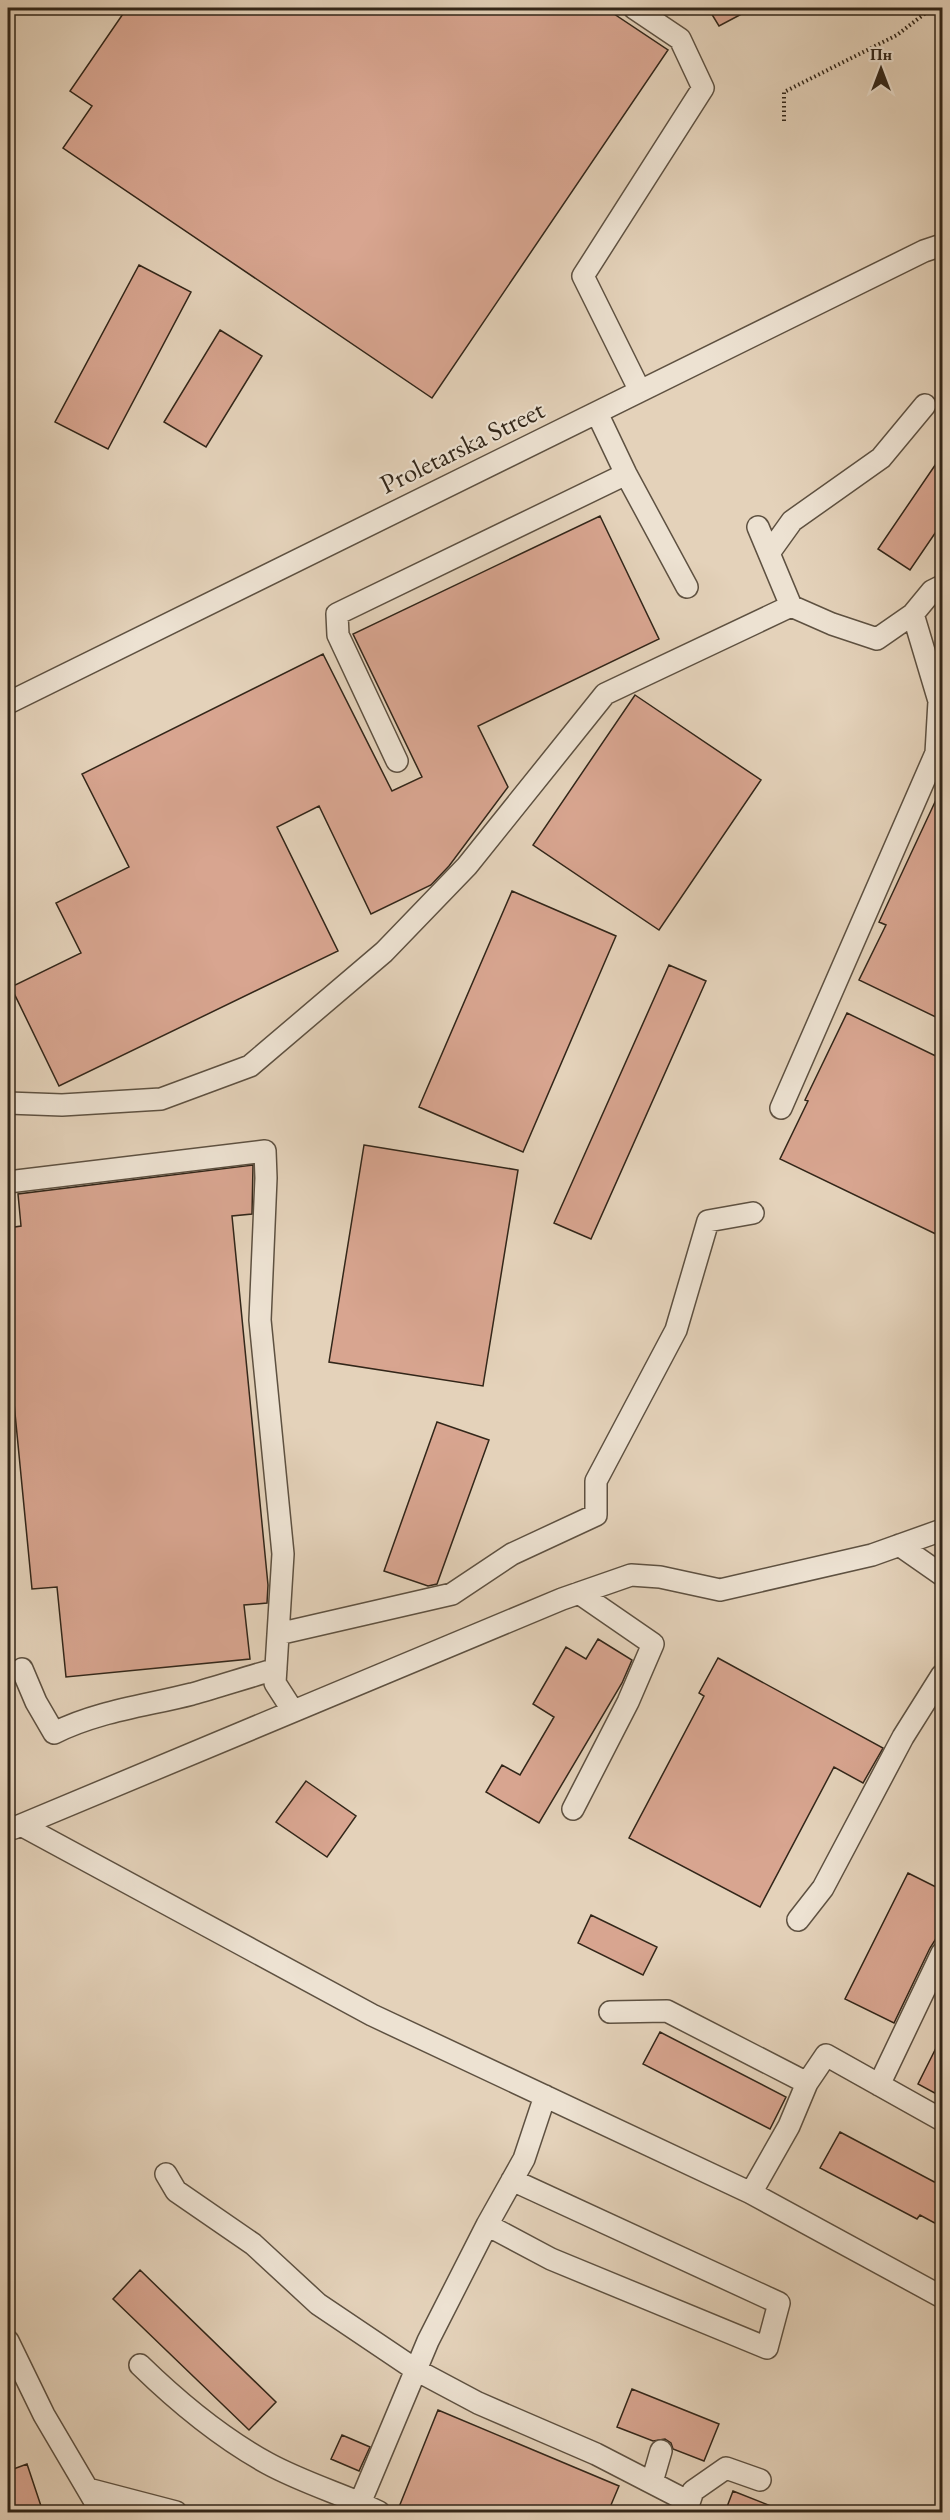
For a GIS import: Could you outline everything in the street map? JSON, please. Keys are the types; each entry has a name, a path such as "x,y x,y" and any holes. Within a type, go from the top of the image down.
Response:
{"street":[{"path":"634,8 680,39 703,88 583,276 640,391"},
{"name":"Proletarska Street","path":"8,703 597,412 942,245"},
{"path":"769,553 792,521 881,458 925,405"},
{"path":"597,412 626,474 687,587"},
{"path":"397,761 338,635 337,614 626,474"},
{"path":"758,527 791,606 832,624 878,639 913,614 932,591 942,586"},
{"path":"8,1103 62,1105 161,1099 250,1066 384,952 467,866 605,694 791,606"},
{"path":"781,1108 936,753 939,701 937,676 913,614"},
{"path":"8,1182 265,1151 260,1320 283,1554 275,1683 293,1711"},
{"path":"278,1634 452,1594 512,1554 596,1515 596,1481 676,1330 708,1221 753,1213"},
{"path":"14,1828 579,1593 631,1575 660,1576 720,1590 872,1555 942,1530"},
{"path":"899,1545 942,1575"},
{"path":"573,1809 628,1702 653,1644 579,1593"},
{"path":"22,1668 36,1702 54,1733 70,1725 128,1707 191,1694 276,1669"},
{"path":"798,1920 823,1888 903,1737 942,1675"},
{"path":"14,1828 372,2015 751,2193 942,2297"},
{"path":"879,2085 942,1953"},
{"path":"610,2012 667,2011 807,2083"},
{"path":"751,2193 789,2126 807,2083 826,2055 942,2120"},
{"path":"360,2503 416,2370 486,2225 524,2159 544,2096"},
{"path":"166,2174 176,2191 253,2244 318,2304 416,2370 478,2403 596,2454 652,2482 687,2507 693,2491 726,2468 760,2480"},
{"path":"486,2225 551,2259 767,2348 779,2303 512,2180"},
{"path":"8,2341 44,2415 101,2512"},
{"path":"140,2365 177,2401 230,2440 268,2463 379,2512"},
{"path":"652,2482 662,2451"},
{"path":"88,2488 176,2512"}],"path":[{"path":"784,121 784,92 897,35 933,8 942,24"}],"building":[{"path":"127,8 605,8 668,50 432,398 63,148 92,106 70,91"},
{"path":"708,8 753,8 719,26"},
{"path":"139,265 191,292 108,449 55,422"},
{"path":"220,330 262,356 206,447 164,422"},
{"path":"942,455 942,523 910,570 878,549"},
{"path":"600,516 659,639 478,726 508,787 449,866 431,885 371,914 319,806 277,827 338,951 59,1086 11,987 81,953 56,903 129,867 82,774 323,654 392,791 422,777 353,634"},
{"path":"635,695 761,780 659,930 533,845"},
{"path":"942,787 942,1020 859,980 886,925 879,922"},
{"path":"512,891 616,936 523,1152 419,1107"},
{"path":"669,965 706,981 591,1239 554,1223"},
{"path":"847,1013 942,1059 942,1237 780,1159 808,1101 805,1100"},
{"path":"364,1145 518,1170 483,1386 329,1362"},
{"path":"253,1165 252,1214 232,1216 268,1585 267,1603 244,1605 250,1659 66,1677 57,1587 32,1589 8,1341 8,1228 21,1226 18,1194"},
{"path":"437,1422 489,1440 437,1584 428,1586 384,1571"},
{"path":"598,1639 632,1660 622,1683 539,1823 486,1792 502,1765 520,1775 554,1717 533,1704 566,1647 586,1659"},
{"path":"718,1658 883,1748 863,1783 834,1767 760,1907 629,1838 704,1696 699,1693"},
{"path":"306,1781 356,1816 327,1857 276,1822"},
{"path":"908,1873 942,1890 942,1929 930,1948 894,2023 845,1999"},
{"path":"591,1915 657,1947 643,1975 578,1943"},
{"path":"660,2032 786,2097 770,2129 643,2064"},
{"path":"942,2036 942,2097 918,2084"},
{"path":"840,2132 942,2186 942,2227 920,2215 917,2219 820,2168"},
{"path":"140,2270 276,2402 249,2430 113,2299"},
{"path":"632,2389 719,2424 704,2461 673,2449 671,2443 665,2439 653,2441 617,2427"},
{"path":"438,2410 619,2486 608,2512 397,2512"},
{"path":"342,2435 370,2447 359,2471 331,2459"},
{"path":"27,2464 43,2512 8,2512 8,2471"},
{"path":"733,2491 786,2512 725,2512"}]}
